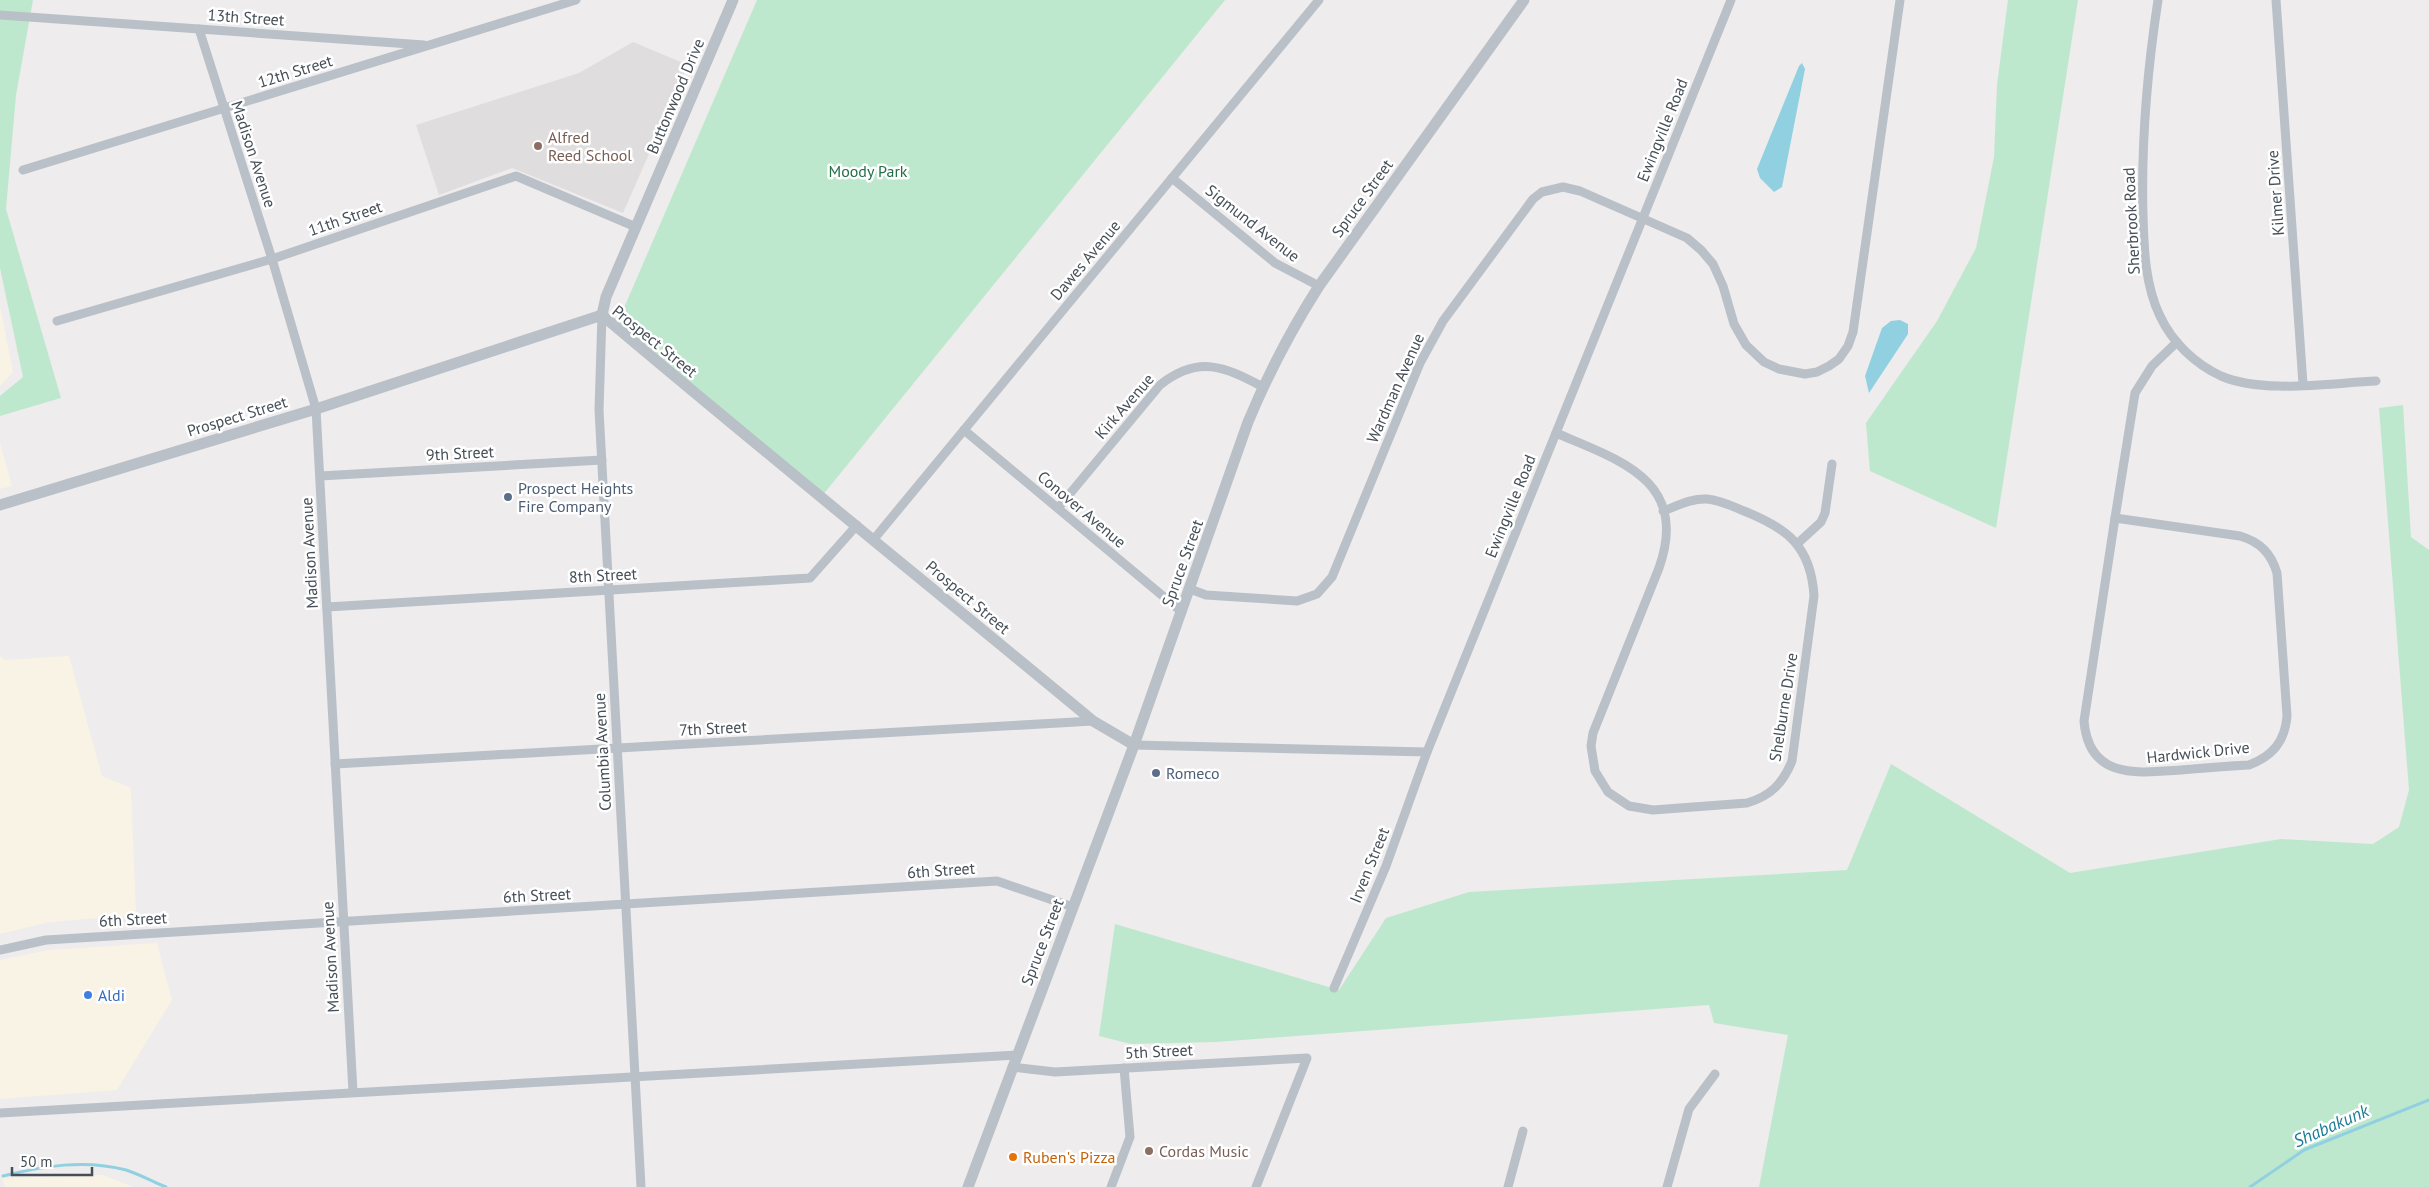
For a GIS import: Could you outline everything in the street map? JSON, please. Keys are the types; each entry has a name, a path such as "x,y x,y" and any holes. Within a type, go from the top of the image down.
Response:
{"street":[{"name":"12th Street","path":"23,170 576,0"},
{"name":"Buttonwood Drive","path":"602,316 606,297 733,0"},
{"name":"Dawes Avenue","path":"874,539 1320,0"},
{"name":"Spruce Street","path":"968,1187 1134,745 1248,422 1263,387 1297,320 1319,286 1524,0"},
{"name":"Ewingville Road","path":"1427,752 1731,0"},
{"name":"Wardman Avenue","path":"1190,588 1206,595 1297,601 1316,594 1325,586 1332,577 1420,363 1431,341 1467,286 1533,199 1553,188 1575,189 1687,238 1713,264 1723,286 1734,324 1746,346 1764,362 1779,369 1805,374 1816,372 1839,359 1848,346 1853,332 1900,0"},
{"name":"Sherbrook Road","path":"2158,0 2144,124 2144,242 2152,292 2160,315 2177,342 2190,356 2222,376 2258,385 2376,381"},
{"name":"Kilmer Drive","path":"2276,0 2303,384"},
{"name":"13th Street","path":"0,15 429,45"},
{"name":"Madison Avenue","path":"199,29 272,259 316,409 352,1092"},
{"name":"11th Street","path":"57,321 272,259 516,176 636,228"},
{"name":"Sigmund Avenue","path":"1172,178 1275,263 1319,286"},
{"name":"Prospect Street","path":"0,505 316,409 602,316 761,450 857,525 1093,721 1134,745"},
{"name":"Columbia Avenue","path":"602,316 599,410 641,1187"},
{"name":"Hardwick Drive","path":"2115,518 2240,536 2252,540 2269,554 2277,573 2287,716 2285,732 2278,746 2261,760 2250,765 2136,773 2112,768 2094,753 2089,743 2084,721 2115,518 2135,393 2152,366 2177,342"},
{"name":"Kirk Avenue","path":"1058,508 1160,385 1171,376 1195,367 1209,366 1237,373 1263,387"},
{"name":"Conover Avenue","path":"964,430 1182,612"},
{"name":"Shelburne Drive","path":"1556,433 1623,462 1635,470 1653,489 1663,511 1666,525 1664,554 1593,733 1591,746 1595,771 1608,792 1624,803 1642,809 1748,803 1771,792 1787,774 1792,761 1814,596 1811,570 1797,544 1789,534 1769,521 1720,501 1696,500 1663,511"},
{"name":"9th Street","path":"320,476 602,460"},
{"path":"1797,544 1816,529 1825,513 1832,464"},
{"name":"8th Street","path":"327,607 810,578 857,525"},
{"name":"7th Street","path":"335,764 1093,721"},
{"path":"1134,745 1427,752"},
{"name":"Irven Street","path":"1334,988 1386,866 1427,752"},
{"name":"6th Street","path":"0,950 46,940 997,881 1073,907"},
{"path":"0,1113 1016,1055"},
{"name":"5th Street","path":"1012,1067 1055,1072 1307,1058 1256,1187"},
{"path":"1111,1187 1130,1137 1124,1068"},
{"path":"1667,1187 1689,1109 1715,1074"},
{"path":"1508,1187 1523,1131"}],"shaded area":[{"name":"Alfred Reed School","path":"633,42 688,65 623,213 512,168 439,195 416,125 579,73"},
{"path":"0,306 13,372 0,386"},
{"path":"0,443 12,486 0,489"},
{"path":"0,655 4,660 69,656 102,776 131,788 136,915 50,922 0,934"},
{"path":"157,943 172,1000 117,1090 0,1099 0,960 49,950"},
{"path":"103,1175 133,1187 5,1187 2,1178"}],"green space":[{"path":"0,0 33,0 16,95 6,209 61,398 0,416 0,396 23,377 0,268"},
{"name":"Moody Park","path":"757,0 1225,0 822,496 614,331"},
{"path":"2008,0 2078,0 1996,528 1870,471 1866,423 1937,321 1976,248 1994,157 1997,85"},
{"path":"2403,405 2411,537 2429,550 2429,1187 1759,1187 1788,1035 1714,1023 1709,1005 1216,1042 1131,1044 1099,1036 1115,924 1339,990 1386,918 1469,892 1847,870 1891,764 2070,873 2281,839 2373,844 2399,827 2409,790 2379,408"}],"water":[{"path":"1802,63 1805,69 1782,187 1774,192 1760,178 1757,169 1799,66"},
{"path":"1900,320 1908,324 1908,334 1869,393 1865,376 1882,328 1891,321"}],"waterway":[{"name":"Shabakunk","path":"2250,1187 2304,1150 2429,1100"},
{"path":"3,1176 33,1169 64,1165 95,1165 126,1170 166,1187"}],"place":[{"name":"Alfred Reed School","path":"538,146"},
{"name":"Prospect Heights Fire Company","path":"508,497"},
{"name":"Romeco","path":"1156,773"},
{"name":"Aldi","path":"88,995"},
{"name":"Cordas Music","path":"1149,1151"},
{"name":"Ruben's Pizza","path":"1013,1157"}]}
